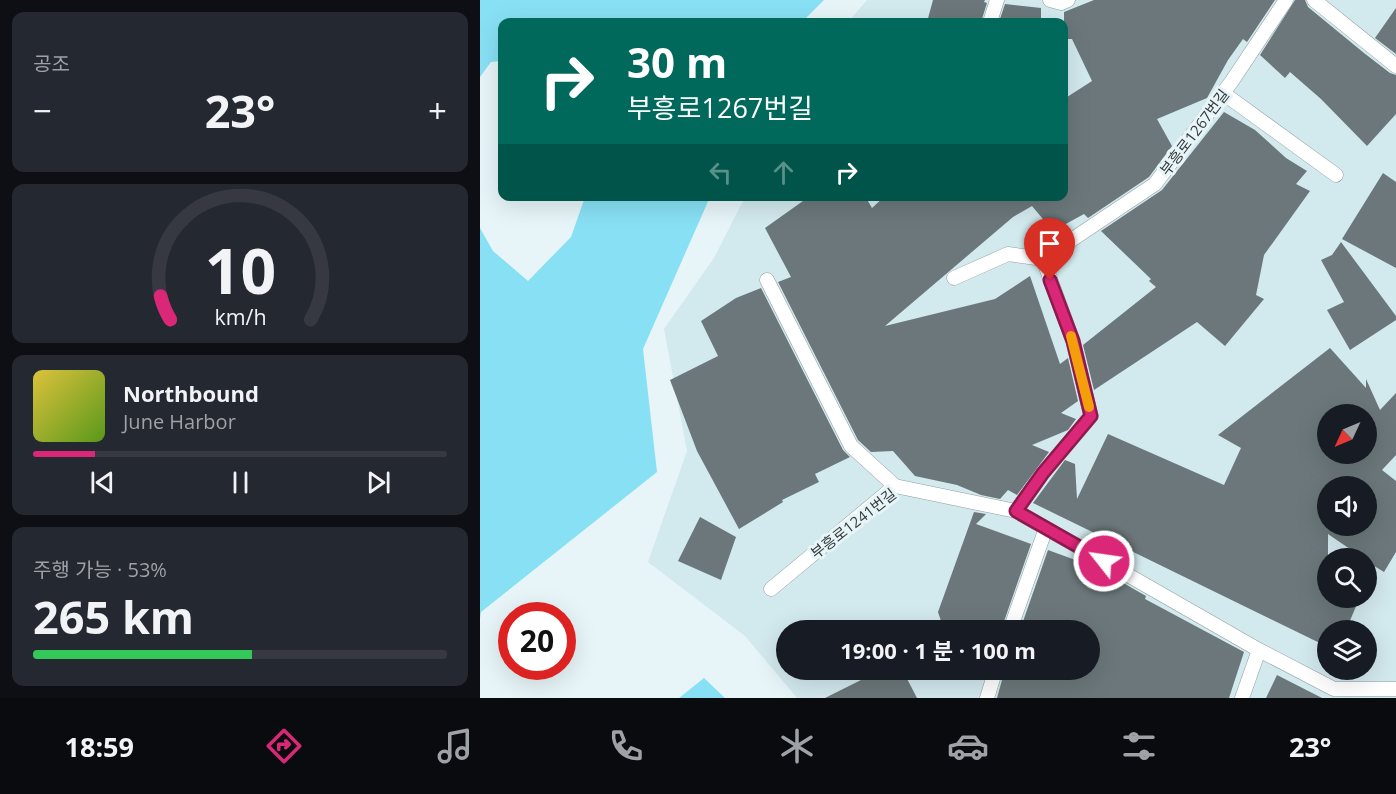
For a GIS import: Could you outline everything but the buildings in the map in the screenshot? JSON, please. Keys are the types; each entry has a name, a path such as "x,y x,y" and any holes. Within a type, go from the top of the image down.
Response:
{"lane":[{"path":"991,18 997,0"},
{"path":"1050,0 1061,3 1068,0"},
{"name":"부흥로1267번길","path":"1043,259 1155,184 1223,93 1286,0"},
{"path":"1314,0 1396,66"},
{"path":"1223,93 1336,175"},
{"path":"954,278 1008,254 1043,259 1073,341 1091,416 1043,473 1016,511"},
{"path":"767,280 851,446 895,486"},
{"name":"부흥로1241번길","path":"771,589 895,486 1016,511 1258,650 1334,689 1396,689"},
{"path":"1014,620 1046,528"},
{"path":"1242,698 1258,650"},
{"path":"987,698 993,680"}],"shaded area":[{"path":"480,0 824,0 806,18 498,18 498,61 491,62 480,77"},
{"path":"867,0 1396,0 1396,698 797,698 782,680 1100,680 1100,620 776,620 776,673 745,636 648,562 687,451 664,329 714,258 743,201 1068,201 1068,18 851,18"},
{"path":"584,201 708,201 643,349 657,472 481,612 480,618 480,228 493,251 528,281 571,237"},
{"path":"704,678 725,698 679,698"}],"slow traffic":[{"path":"1071,336 1089,407"}],"route":[{"path":"1050,280 1073,341 1091,416 1043,473 1016,511 1104,561"}]}
